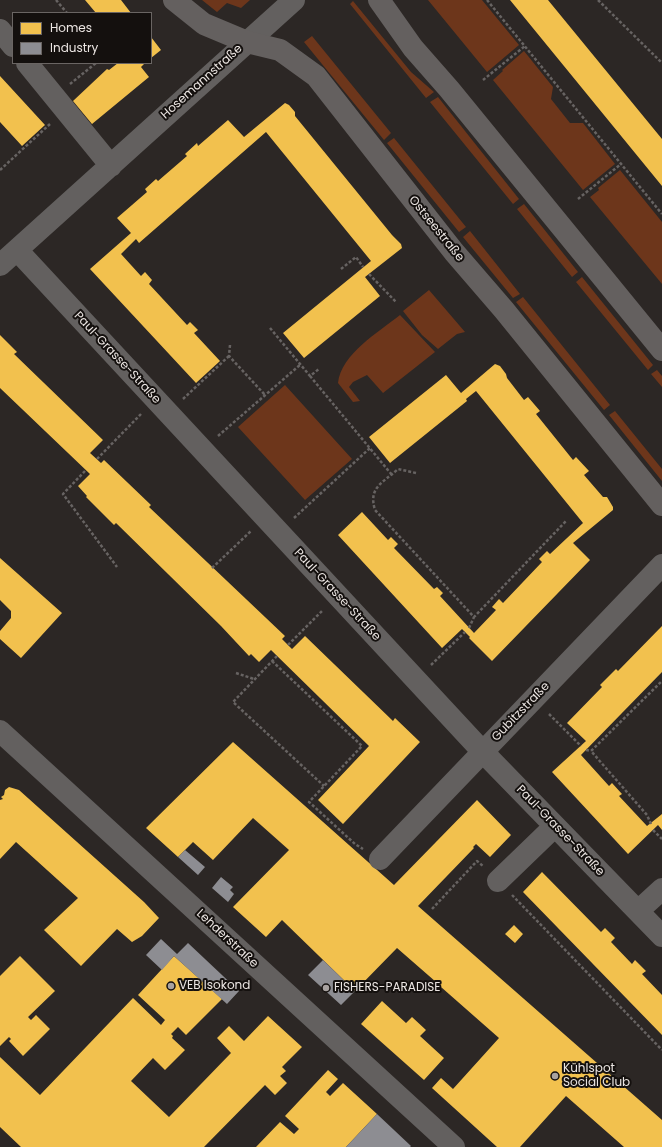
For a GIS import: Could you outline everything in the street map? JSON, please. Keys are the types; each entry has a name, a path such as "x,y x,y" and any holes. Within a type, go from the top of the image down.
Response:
{"main road":[{"name":"Ostseestraße","path":"174,0 204,24 247,42 280,50 316,76 454,252 504,310 662,505"},
{"path":"379,0 413,48 454,95 662,350"}],"street":[{"name":"Hosemannstraße","path":"6,257 110,166 294,0"},
{"path":"0,30 12,45"},
{"path":"28,64 110,166"},
{"name":"Paul-Grasse-Straße","path":"6,257 662,936"},
{"name":"Gubitzstraße","path":"373,855 483,752 662,565"},
{"name":"Lehderstraße","path":"0,731 454,1147"},
{"path":"498,881 555,826"},
{"path":"638,911 662,889"}],"path":[{"path":"56,0 66,12"},
{"path":"487,0 662,214"},
{"path":"598,0 662,62"},
{"path":"483,80 525,46"},
{"path":"67,86 95,64"},
{"path":"0,170 66,111"},
{"path":"578,199 621,164"},
{"path":"341,269 356,257 364,267"},
{"path":"369,274 396,302"},
{"path":"270,328 392,475"},
{"path":"178,403 229,356 230,345"},
{"path":"229,356 265,395"},
{"path":"213,440 300,364"},
{"path":"310,376 319,369"},
{"path":"97,459 144,410"},
{"path":"289,522 370,448"},
{"path":"416,473 398,469 374,491 372,501 376,510 474,617"},
{"path":"86,471 63,494 117,567"},
{"path":"469,628 474,617 567,520"},
{"path":"212,568 254,528"},
{"path":"288,645 326,606"},
{"path":"426,669 465,632"},
{"path":"277,656 254,678 233,702 324,786"},
{"path":"272,661 362,746 309,802 355,844 373,855"},
{"path":"236,673 254,678"},
{"path":"591,751 662,680"},
{"path":"545,710 581,746"},
{"path":"586,750 591,751 647,815 651,824"},
{"path":"653,830 662,839"},
{"path":"432,909 477,861 662,1050"}],"shaded area":[{"path":"202,0 250,0 241,8 227,3 217,12"},
{"path":"428,0 482,0 519,45 487,72"},
{"path":"353,1 411,72 434,92 426,98 350,4"},
{"path":"312,36 391,133 384,140 304,42"},
{"path":"524,51 553,87 551,99 570,123 583,123 615,164 583,190 493,80"},
{"path":"438,97 519,199 513,204 430,102"},
{"path":"394,138 466,227 459,232 387,143"},
{"path":"620,170 662,222 662,284 590,197 599,190 598,188"},
{"path":"524,204 578,272 572,277 517,209"},
{"path":"470,231 520,294 513,298 463,237"},
{"path":"582,277 653,365 648,370 576,282"},
{"path":"429,290 465,332 457,334 438,349 422,335 403,311"},
{"path":"523,297 610,405 604,410 516,302"},
{"path":"400,315 435,352 383,393 367,375 353,382 349,387 360,401 353,402 338,383 341,372 353,353 362,344"},
{"path":"657,370 662,376 662,387 651,374"},
{"path":"285,385 352,459 305,500 238,427"},
{"path":"615,411 662,469 662,481 609,415"}],"building: Homes":[{"path":"85,0 121,0 130,12 95,12"},
{"path":"510,0 548,0 662,139 662,186"},
{"path":"152,38 161,50 152,57"},
{"path":"117,64 144,64 141,67 149,77 92,124 73,101 107,69 109,70"},
{"path":"0,76 45,125 22,146 0,122"},
{"path":"285,103 295,112 295,116 401,244 402,248 365,277 380,296 304,358 283,333 371,261 266,132 139,243 136,239 121,254 141,276 145,272 152,280 149,284 187,325 190,322 198,330 194,333 220,361 196,383 90,269 131,233 117,218 147,192 145,189 156,179 158,181 187,156 185,154 197,143 198,146 228,120 244,137"},
{"path":"0,335 17,352 14,354 103,440 90,453 101,463 104,460 151,505 149,507 285,636 282,639 292,649 305,636 393,721 395,718 420,742 343,824 318,800 369,746 271,650 259,662 251,654 249,656 221,626 116,523 114,525 86,497 87,496 78,486 90,474 0,388"},
{"path":"495,364 500,366 507,378 524,400 528,397 540,411 536,414 573,460 576,457 589,471 584,475 603,497 607,497 613,507 613,510 573,543 590,560 492,661 462,629 442,648 338,535 362,512 388,540 391,537 398,544 394,548 434,589 437,587 443,593 440,596 474,633 496,610 492,607 499,599 503,603 542,562 539,559 547,551 550,554 583,523 476,391 466,399 467,401 390,463 369,437 446,375 461,393"},
{"path":"0,558 62,613 21,658 0,639 0,631 11,618 11,611 0,600"},
{"path":"662,626 662,672 581,755 609,786 612,783 622,794 619,796 647,826 662,814 662,830 658,825 628,854 552,772 586,741 567,723 602,687 600,685 616,669 618,671"},
{"path":"233,742 394,885 477,800 511,835 490,857 476,844 473,847 474,848 418,906 662,1120 662,1147 624,1147 566,1096 520,1147 497,1147 432,1088 441,1078 453,1089 499,1038 441,987 438,991 433,986 436,982 397,948 355,991 282,920 266,937 233,907 289,850 253,818 213,860 193,842 178,857 146,828"},
{"path":"9,787 19,790 144,902 159,918 142,936 132,942 117,929 81,966 44,930 78,898 16,842 0,859 0,800 3,799 1,797 4,795 5,790"},
{"path":"542,872 601,932 605,928 615,938 611,942 632,964 635,960 646,971 642,974 662,995 662,1035 523,892"},
{"path":"514,925 523,934 515,943 505,934"},
{"path":"20,956 55,991 28,1017 31,1020 36,1015 50,1029 23,1056 9,1041 11,1039 9,1037 0,1046 0,976"},
{"path":"174,956 222,999 186,1035 178,1027 171,1034 173,1036 172,1038 185,1050 165,1070 153,1058 131,1081 169,1117 231,1053 217,1038 229,1026 244,1041 268,1016 302,1047 282,1067 286,1071 280,1076 287,1083 275,1095 265,1085 204,1147 21,1147 0,1127 0,1057 40,1095 133,998 161,1025 165,1020 138,995"},
{"path":"382,1001 406,1023 412,1017 426,1030 420,1036 444,1058 424,1080 361,1024"},
{"path":"328,1070 338,1079 326,1092 330,1096 343,1083 377,1114 346,1147 256,1147 280,1122 294,1134 299,1129 285,1116"}],"building: Industry":[{"path":"185,850 205,867 198,875 178,857"},
{"path":"221,877 233,887 230,890 234,894 228,902 212,888"},
{"path":"161,939 177,954 188,943 239,991 227,1004 174,956 162,970 146,955"},
{"path":"323,960 355,991 341,1005 308,975"},
{"path":"377,1114 411,1146 346,1147"}],"place":[{"name":"VEB Isokond","path":"171,986"},
{"name":"FISHERS-PARADISE","path":"326,988"},
{"name":"Kühlspot Social Club","path":"555,1076"}]}
